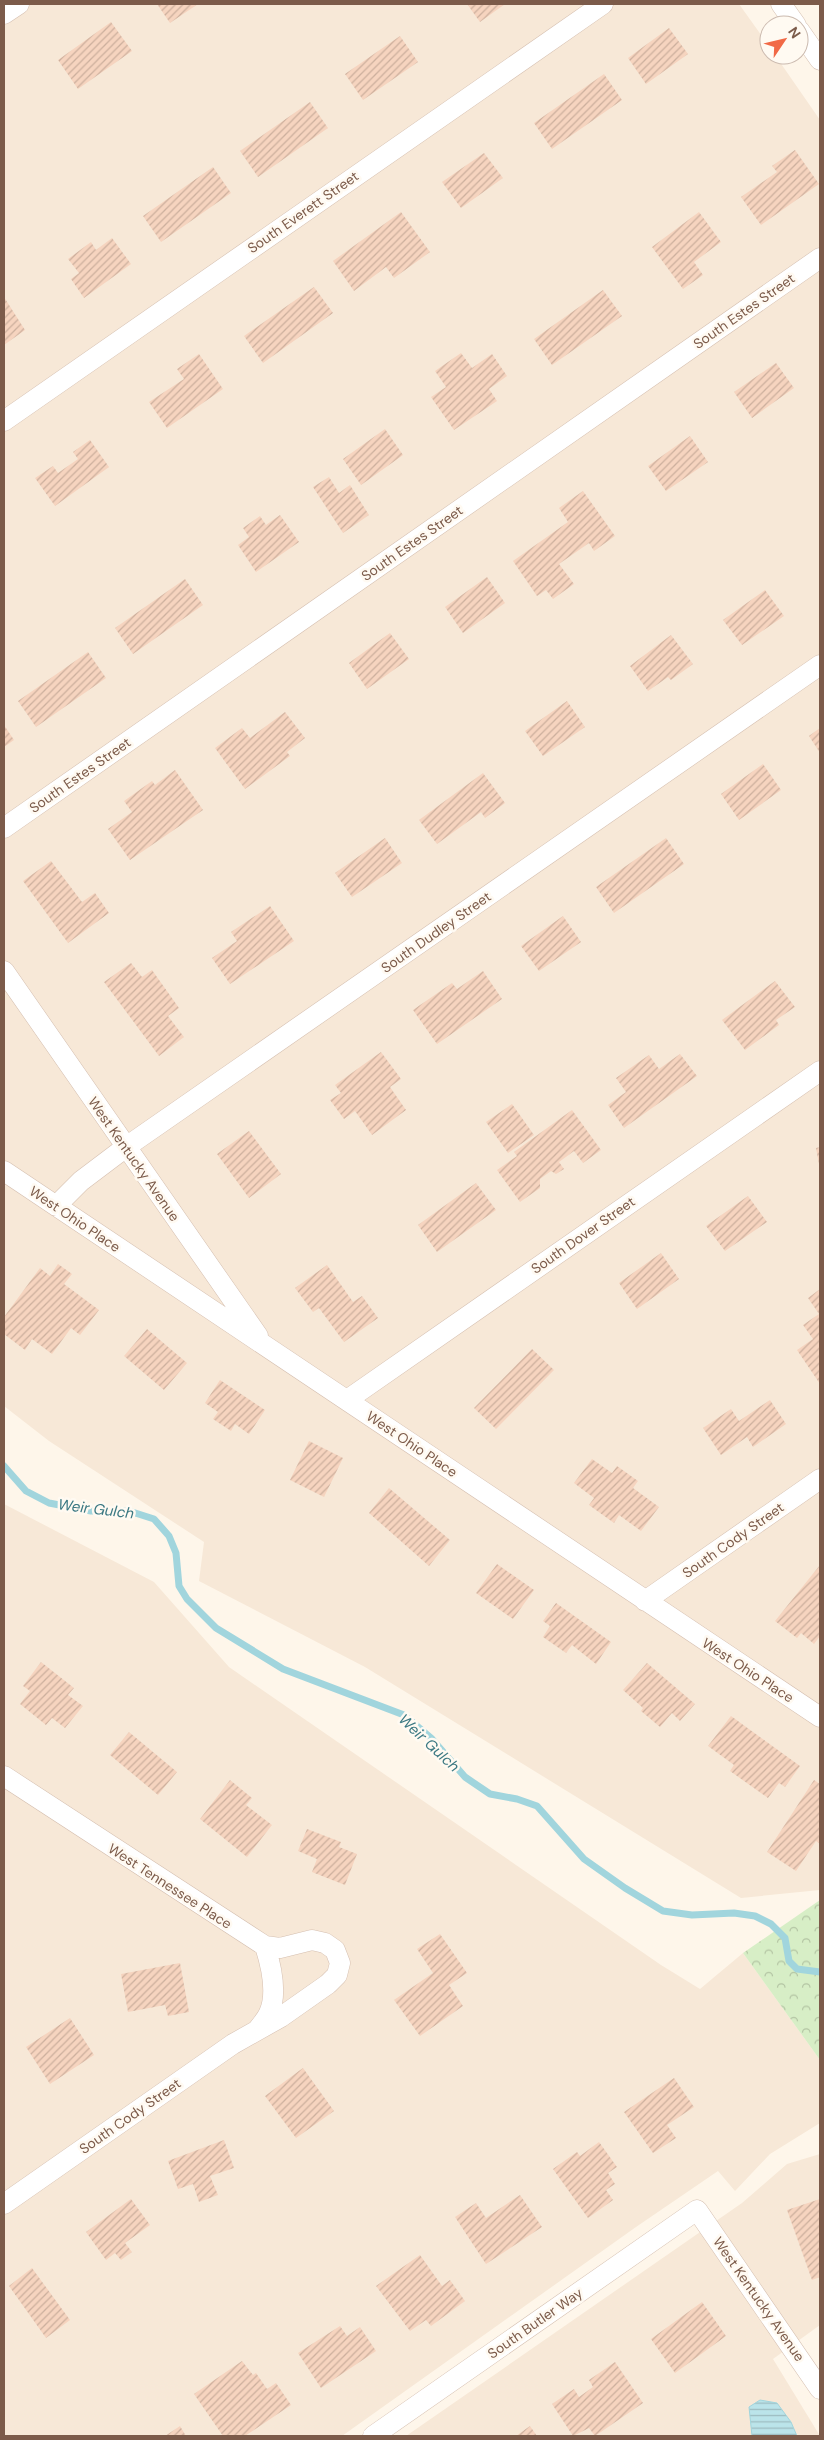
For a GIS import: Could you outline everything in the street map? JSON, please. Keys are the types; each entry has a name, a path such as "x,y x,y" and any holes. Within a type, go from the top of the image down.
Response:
{"street":[{"path":"4,14 19,4"},
{"name":"South Everett Street","path":"4,421 603,4"},
{"path":"781,4 789,15"},
{"path":"809,44 820,60"},
{"name":"South Estes Street","path":"4,828 820,258"},
{"name":"South Dudley Street","path":"56,1206 81,1181 126,1147 820,665"},
{"name":"West Kentucky Avenue","path":"4,971 265,1345"},
{"name":"South Dover Street","path":"347,1400 820,1071"},
{"name":"West Ohio Place","path":"4,1171 820,1717"},
{"name":"South Cody Street","path":"645,1601 820,1479"},
{"name":"West Tennessee Place","path":"4,1776 264,1946"},
{"name":"South Cody Street","path":"4,2204 226,2049 281,2017 328,1984 337,1975 340,1962 335,1950 325,1943 312,1940 280,1948 264,1946 270,1961 273,1996 270,2012 258,2029"},
{"name":"West Kentucky Avenue","path":"697,2210 820,2389"},
{"name":"South Butler Way","path":"373,2436 697,2210"}],"shaded area":[{"path":"4,4 739,4 759,32 759,65 782,65 820,120 820,1890 741,1898 365,1667 199,1581 204,1542 49,1441 4,1406"},
{"path":"4,1504 154,1582 229,1667 661,1965 700,1989 743,1953 820,2060 820,2123 770,2154 735,2191 718,2171 342,2436 4,2436"},
{"path":"820,2154 820,2325 773,2359 820,2436 406,2436 742,2203 787,2164"}],"green space":[{"path":"820,1900 820,2060 743,1953"}],"water":[{"path":"760,2400 777,2403 791,2422 797,2436 752,2436 749,2407"}],"building":[{"path":"157,4 198,4 170,23"},
{"path":"467,4 505,4 480,22"},
{"path":"111,22 132,51 78,89 58,60"},
{"path":"669,28 688,54 646,84 628,58"},
{"path":"400,36 418,62 363,100 345,74"},
{"path":"604,74 622,100 552,149 534,123"},
{"path":"310,102 328,128 258,177 240,151"},
{"path":"795,150 819,184 761,225 741,197 777,172 772,166"},
{"path":"484,153 503,178 461,208 442,182"},
{"path":"213,167 231,193 161,242 143,216"},
{"path":"401,212 430,252 394,278 386,267 354,291 333,261"},
{"path":"699,212 721,242 694,262 703,275 683,289 652,247"},
{"path":"112,238 131,264 84,298 71,279 79,273 68,259 91,242 96,250"},
{"path":"314,287 333,313 263,363 244,336"},
{"path":"603,290 622,316 552,365 534,339"},
{"path":"4,297 25,330 4,345"},
{"path":"461,353 472,368 492,354 507,376 489,389 497,401 454,430 431,397 446,387 435,371"},
{"path":"199,354 223,389 167,428 149,402 184,379 177,369"},
{"path":"776,363 794,388 752,418 734,392"},
{"path":"385,429 403,455 361,485 343,459"},
{"path":"690,436 708,462 666,491 648,466"},
{"path":"90,440 109,467 55,506 35,478 53,466 58,473 78,459 73,452"},
{"path":"329,477 339,493 350,485 369,515 343,533 313,487"},
{"path":"583,491 615,536 594,551 589,543 559,564 574,584 553,599 546,590 537,596 513,561 568,522 559,508"},
{"path":"280,515 299,542 256,572 238,545 249,537 243,528 260,516 266,525"},
{"path":"487,577 505,603 463,633 445,607"},
{"path":"185,579 203,605 133,654 115,628"},
{"path":"765,590 784,616 742,645 723,620"},
{"path":"390,633 409,659 367,689 349,663"},
{"path":"671,635 693,664 671,680 668,677 648,691 630,666"},
{"path":"88,652 106,678 36,727 18,701"},
{"path":"567,701 585,727 543,756 525,731"},
{"path":"285,712 305,738 287,752 290,756 245,789 215,748 242,728 250,738"},
{"path":"4,725 14,740 4,747"},
{"path":"820,728 820,753 809,736"},
{"path":"763,764 781,790 739,820 721,794"},
{"path":"175,770 203,810 130,860 108,829 132,812 124,801 152,781 155,785"},
{"path":"483,773 505,803 485,818 481,812 437,844 419,820"},
{"path":"385,838 402,863 352,897 335,873"},
{"path":"666,838 684,864 614,913 596,887"},
{"path":"51,861 82,902 95,893 109,913 68,943 23,881"},
{"path":"270,906 294,941 230,984 212,958 237,941 231,932"},
{"path":"563,916 581,942 539,971 521,946"},
{"path":"131,963 142,977 152,970 179,1008 168,1016 184,1037 159,1056 104,982"},
{"path":"483,971 502,999 437,1044 413,1010 452,983 457,989"},
{"path":"775,981 795,1007 776,1020 779,1025 745,1050 722,1020"},
{"path":"381,1052 401,1079 390,1087 406,1110 372,1135 355,1111 344,1119 330,1100 341,1093 335,1085"},
{"path":"680,1054 697,1076 624,1128 608,1105 626,1092 616,1078 649,1055 659,1069"},
{"path":"512,1104 534,1135 508,1153 486,1122"},
{"path":"572,1110 601,1150 583,1163 574,1151 559,1162 564,1169 556,1174 551,1171 540,1179 540,1188 520,1202 497,1170 517,1156 514,1152"},
{"path":"249,1131 281,1174 249,1198 217,1154"},
{"path":"820,1147 820,1164 819,1164 816,1148"},
{"path":"476,1183 496,1210 437,1252 418,1225"},
{"path":"748,1196 767,1222 725,1251 706,1226"},
{"path":"661,1253 679,1279 637,1309 619,1283"},
{"path":"58,1264 72,1274 64,1284 99,1310 80,1335 71,1328 52,1354 32,1339 25,1350 4,1334 4,1317 40,1268 50,1276"},
{"path":"327,1265 353,1302 362,1296 378,1318 344,1342 319,1308 313,1312 295,1288"},
{"path":"820,1289 820,1384 797,1350 813,1339 803,1325 819,1314 808,1298"},
{"path":"147,1329 187,1363 164,1390 124,1356"},
{"path":"532,1349 554,1370 496,1429 474,1408"},
{"path":"220,1380 265,1410 249,1434 235,1424 231,1431 213,1419 218,1412 205,1403"},
{"path":"770,1400 786,1424 753,1447 747,1437 721,1455 703,1428 731,1409 739,1421"},
{"path":"309,1441 343,1458 324,1497 290,1480"},
{"path":"592,1459 612,1473 617,1466 638,1481 633,1488 659,1507 641,1531 619,1515 614,1523 589,1505 594,1498 574,1483"},
{"path":"389,1488 450,1540 429,1566 369,1513"},
{"path":"497,1564 534,1590 513,1619 476,1593"},
{"path":"820,1565 820,1636 814,1644 801,1633 797,1638 775,1621"},
{"path":"556,1603 611,1642 596,1664 572,1645 566,1653 543,1637 550,1626 543,1621"},
{"path":"41,1662 74,1688 68,1695 83,1706 65,1728 52,1718 46,1725 20,1704 30,1691 23,1686"},
{"path":"647,1663 695,1704 680,1721 672,1713 660,1727 641,1711 643,1708 623,1690"},
{"path":"731,1716 800,1766 785,1787 779,1783 768,1798 730,1771 734,1765 708,1746"},
{"path":"129,1732 177,1772 158,1795 110,1755"},
{"path":"230,1780 252,1798 246,1805 272,1825 247,1857 200,1819"},
{"path":"814,1780 820,1784 820,1844 816,1841 796,1871 767,1852"},
{"path":"307,1829 341,1842 339,1847 357,1854 345,1885 312,1872 317,1859 298,1851"},
{"path":"440,1934 467,1973 449,1985 463,2006 420,2036 394,2000 433,1973 417,1949"},
{"path":"180,1963 189,2012 168,2016 165,2005 128,2012 121,1974"},
{"path":"70,2018 94,2055 50,2084 26,2047"},
{"path":"303,2068 334,2111 296,2138 265,2096"},
{"path":"674,2078 694,2107 667,2125 676,2138 653,2153 624,2112"},
{"path":"224,2140 234,2168 210,2176 218,2195 199,2202 193,2184 178,2189 168,2161"},
{"path":"599,2142 617,2167 608,2173 615,2184 606,2190 613,2200 588,2218 553,2169 577,2152 580,2156"},
{"path":"520,2195 542,2227 486,2264 455,2217 476,2203 486,2218"},
{"path":"131,2199 150,2225 125,2243 132,2252 121,2260 115,2253 106,2260 86,2232"},
{"path":"820,2199 820,2277 812,2280 787,2210"},
{"path":"420,2255 442,2286 450,2280 465,2301 431,2326 426,2320 410,2331 376,2286"},
{"path":"32,2268 70,2320 46,2338 9,2286"},
{"path":"702,2302 726,2336 675,2373 651,2339"},
{"path":"340,2326 347,2336 360,2327 376,2351 321,2388 298,2353"},
{"path":"242,2361 253,2375 256,2373 267,2389 276,2383 291,2405 245,2436 223,2436 194,2394"},
{"path":"615,2362 643,2403 595,2436 589,2428 573,2436 552,2404 574,2389 579,2397 593,2387 589,2380"},
{"path":"180,2426 186,2436 165,2436"},
{"path":"530,2426 537,2436 516,2436"}],"waterway":[{"name":"Weir Gulch","path":"4,1466 26,1491 49,1503 91,1511 129,1511 154,1519 169,1536 176,1553 179,1586 187,1599 216,1628 283,1669 404,1715 432,1739 465,1777 490,1794 517,1799 537,1806 584,1859 625,1888 663,1911 692,1915 734,1913 755,1916 771,1924 785,1938 789,1961 797,1969 820,1972"}]}
